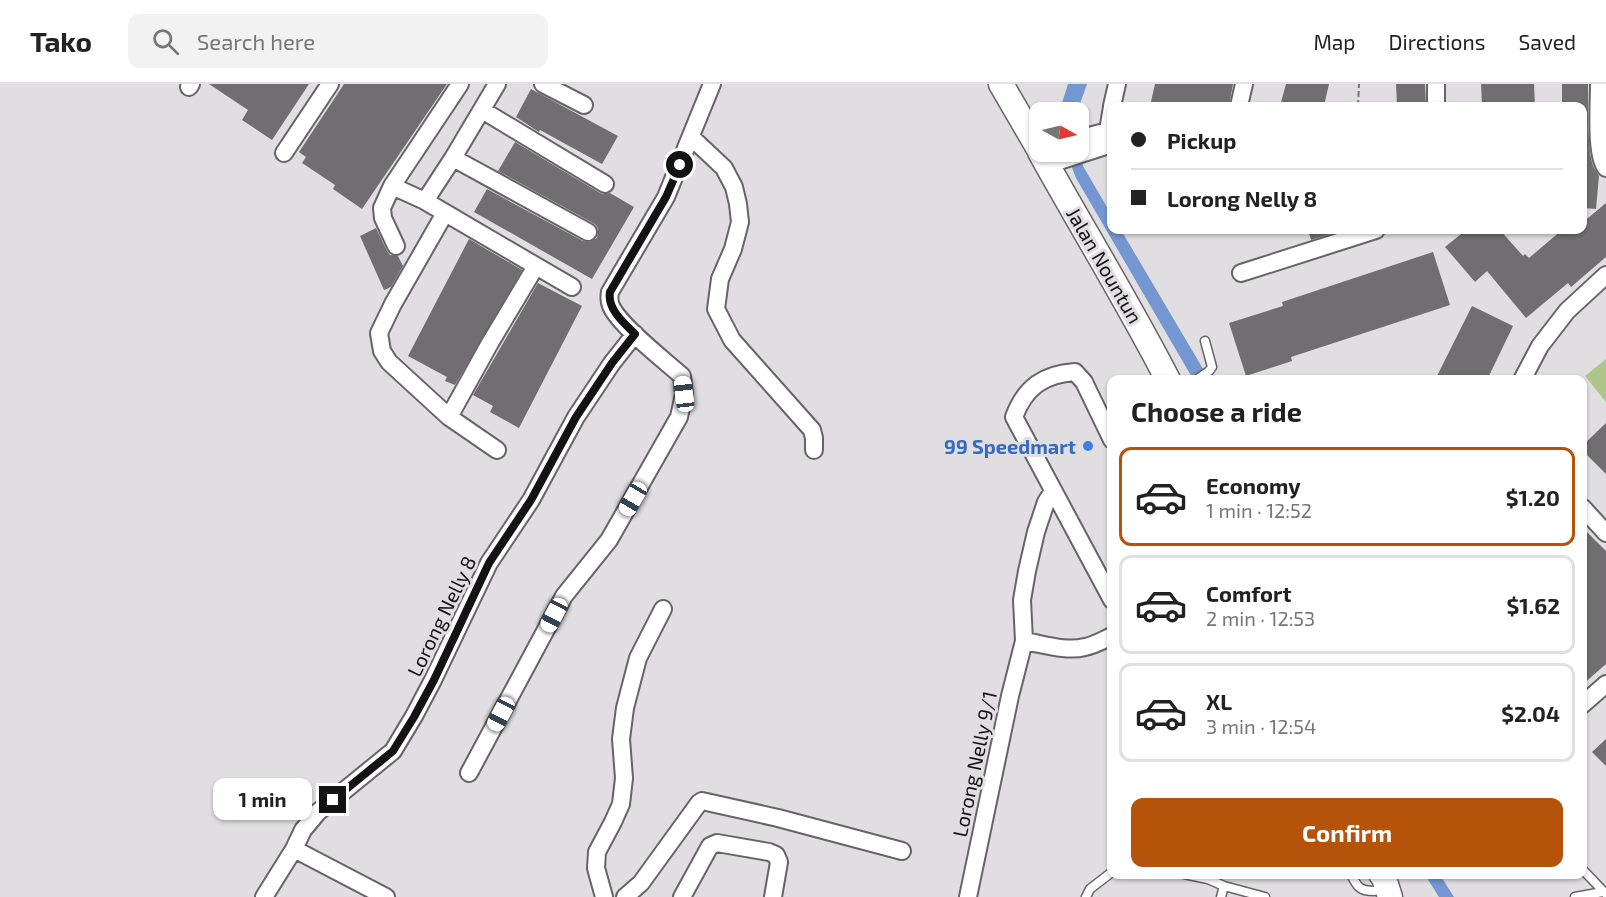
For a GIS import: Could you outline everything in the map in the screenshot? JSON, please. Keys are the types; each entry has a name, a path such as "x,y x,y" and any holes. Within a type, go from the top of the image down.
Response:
{"street":[{"path":"284,153 330,84"},
{"path":"396,246 383,218 382,208 392,186 460,84"},
{"path":"425,201 497,84"},
{"path":"543,84 584,105"},
{"path":"469,773 564,596 609,540 679,417 684,394 682,376 623,323 611,307 609,297 666,197 712,84"},
{"name":"Jalan Nountun","path":"1001,84 1029,132"},
{"path":"1113,102 1117,84"},
{"path":"1240,102 1244,84"},
{"path":"1436,84 1436,102"},
{"path":"1599,84 1601,163 1606,168"},
{"path":"482,110 605,184"},
{"path":"691,137 724,168 734,187 738,204 740,222 733,249 720,279 716,309 732,340 812,430 814,450"},
{"path":"1089,141 1107,138"},
{"path":"453,158 588,232"},
{"name":"Jalan Nountun","path":"1046,162 1098,256 1141,327 1165,375"},
{"path":"392,186 425,201 572,287"},
{"path":"445,213 379,333 382,351 389,362 449,417 497,450"},
{"path":"1240,273 1363,234"},
{"path":"449,417 536,266"},
{"path":"1525,375 1540,346 1567,311 1606,275"},
{"name":"Lorong Nelly 8","path":"264,897 303,830 318,813 393,751 434,680 489,563 531,500 576,417 612,363 635,334"},
{"path":"1107,430 1084,382 1075,372 1058,373 1034,386 1019,402 1014,417 1107,590"},
{"name":"Lorong Nelly 9/1","path":"968,897 1024,640 1022,600 1027,571 1036,532 1046,502 1053,491"},
{"path":"1587,512 1606,533"},
{"path":"604,897 596,868 597,852 621,804 624,778 621,739 625,708 638,658 663,609"},
{"path":"1024,640 1084,648 1107,638"},
{"path":"1587,701 1606,684"},
{"path":"625,897 641,883 702,801 778,818 902,851"},
{"path":"682,897 710,846 717,843 776,855 780,862 773,897"},
{"path":"294,849 386,897"}],"lane":[{"path":"1203,375 1212,367 1205,341"},
{"path":"1587,874 1604,893"},
{"path":"1086,897 1090,889 1107,876"},
{"path":"1209,879 1224,886 1265,897"},
{"path":"1354,879 1357,885 1366,891 1379,889"},
{"path":"1221,897 1224,886"},
{"path":"1575,897 1604,893"}],"path":[{"path":"1358,102 1359,84"}],"green space":[{"path":"1606,359 1606,402 1587,378 1586,375"}],"water":[{"path":"1068,84 1087,84 1081,102 1062,102"},
{"path":"1070,162 1082,162 1107,207 1107,231 1076,178"},
{"path":"1109,234 1123,234 1207,375 1191,375"},
{"path":"1428,879 1443,879 1454,897 1439,897"}],"building":[{"path":"209,84 309,84 272,140 242,120 248,110"},
{"path":"344,84 447,84 362,209 333,189 335,185 302,163 306,157 299,152"},
{"path":"1155,84 1233,84 1230,102 1151,102"},
{"path":"1286,84 1329,84 1325,102 1281,102"},
{"path":"1396,84 1425,84 1426,102 1397,102"},
{"path":"1481,84 1534,84 1535,102 1482,102"},
{"path":"1562,84 1588,84 1590,154 1599,176 1596,209 1587,208 1587,102 1562,102"},
{"path":"531,89 618,136 602,164 540,130 539,132 516,117"},
{"path":"515,142 600,193 610,193 634,207 592,279 474,212 487,189 583,241 589,242 597,238 597,226 593,223 498,171"},
{"path":"1606,203 1606,257 1571,287 1568,283 1526,318 1487,271 1475,282 1445,247 1461,234 1504,234 1523,256 1525,254 1529,258 1557,234 1587,234 1587,219"},
{"path":"376,228 387,251 390,255 398,256 403,266 391,287 384,290 360,236"},
{"path":"1309,234 1330,234 1311,240"},
{"path":"469,239 522,270 455,385 445,381 447,377 408,356"},
{"path":"1433,252 1450,305 1291,357 1292,361 1246,375 1229,323 1283,306 1282,302"},
{"path":"538,283 582,306 519,428 490,412 493,406 473,395"},
{"path":"1472,306 1513,326 1489,375 1438,375"},
{"path":"1606,423 1606,474 1587,455 1587,441"},
{"path":"1587,532 1606,551 1606,664 1587,681"},
{"path":"1606,739 1606,766 1592,752"}],"place":[{"name":"99 Speedmart","path":"1088,446"}],"route":[{"path":"333,800 393,751 434,680 489,563 531,500 576,417 612,363 635,334 611,307 610,292 666,197 680,165"}]}
